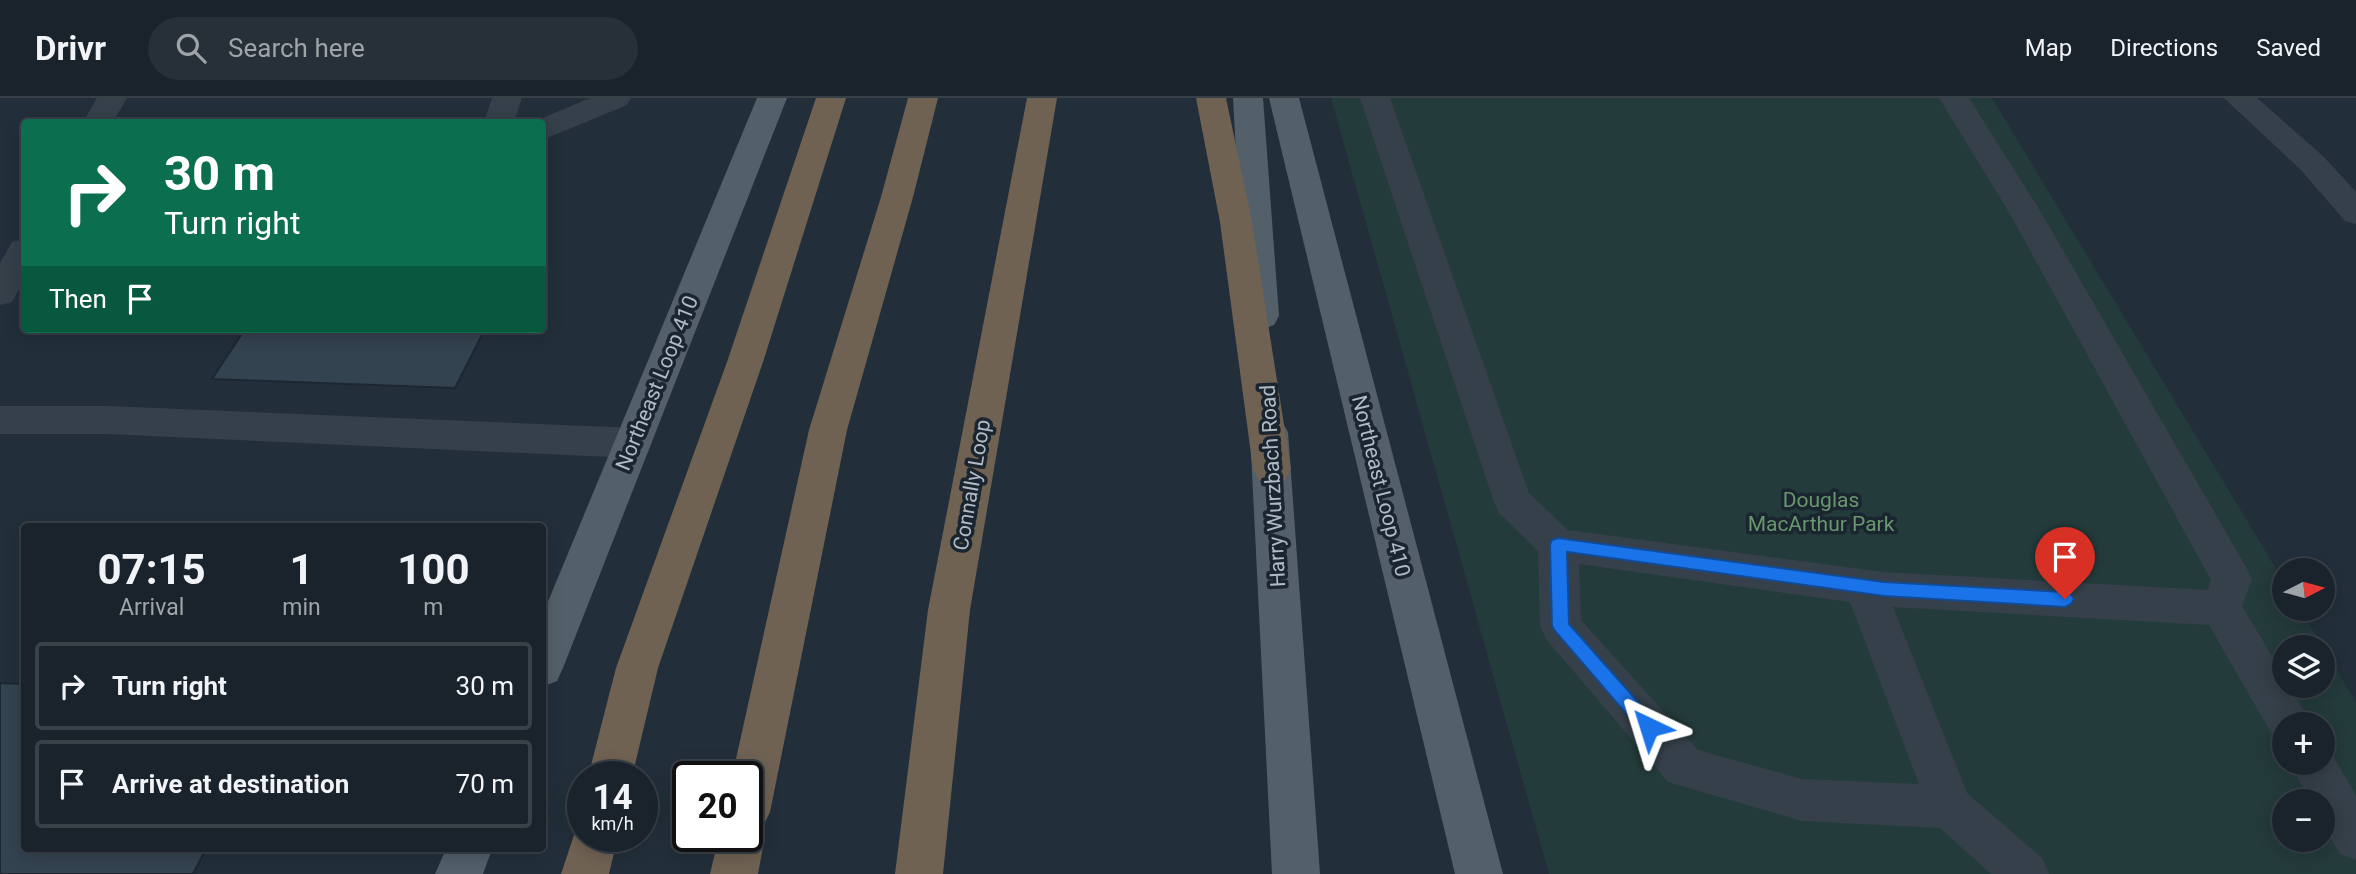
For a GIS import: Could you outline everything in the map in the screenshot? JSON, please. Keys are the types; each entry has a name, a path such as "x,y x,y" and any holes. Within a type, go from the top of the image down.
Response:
{"highway":[{"path":"614,761 638,668 745,362 831,98"},
{"path":"758,761 828,430 897,197 923,98"},
{"name":"Connally Loop","path":"919,874 949,610 1042,98"},
{"path":"1212,98 1236,222 1272,469"},
{"path":"585,874 591,852"},
{"path":"734,874 739,852"}],"main road":[{"name":"Northeast Loop 410","path":"546,658 772,98"},
{"name":"Harry Wurzbach Road","path":"1248,98 1296,874"},
{"name":"Northeast Loop 410","path":"1284,98 1479,874"},
{"path":"459,874 469,852"}],"street":[{"path":"100,119 112,98"},
{"path":"500,119 507,98"},
{"path":"546,128 616,98"},
{"path":"1375,98 1513,502 1558,544 1865,587 2221,608"},
{"path":"1954,98 2026,214 2232,579 2221,608"},
{"path":"2239,98 2312,163 2356,213"},
{"path":"0,292 21,255"},
{"path":"0,420 107,420 633,443"},
{"path":"1558,544 1561,626 1684,767 1802,800 1950,807"},
{"path":"1865,587 1950,807 2025,874"},
{"path":"2221,608 2282,712"},
{"path":"2319,775 2356,838"}],"green space":[{"name":"Douglas MacArthur Park","path":"1331,98 1992,98 2272,562 2272,621 2307,621 2316,635 2272,635 2272,698 2335,698 2335,667 2356,702 2356,874 1549,874"}],"building":[{"path":"242,333 483,333 455,388 212,379"},
{"path":"0,683 21,684 21,852 204,852 193,874 0,874"}],"route":[{"path":"1649,727 1561,626 1558,544 1884,589 2065,599"}]}
